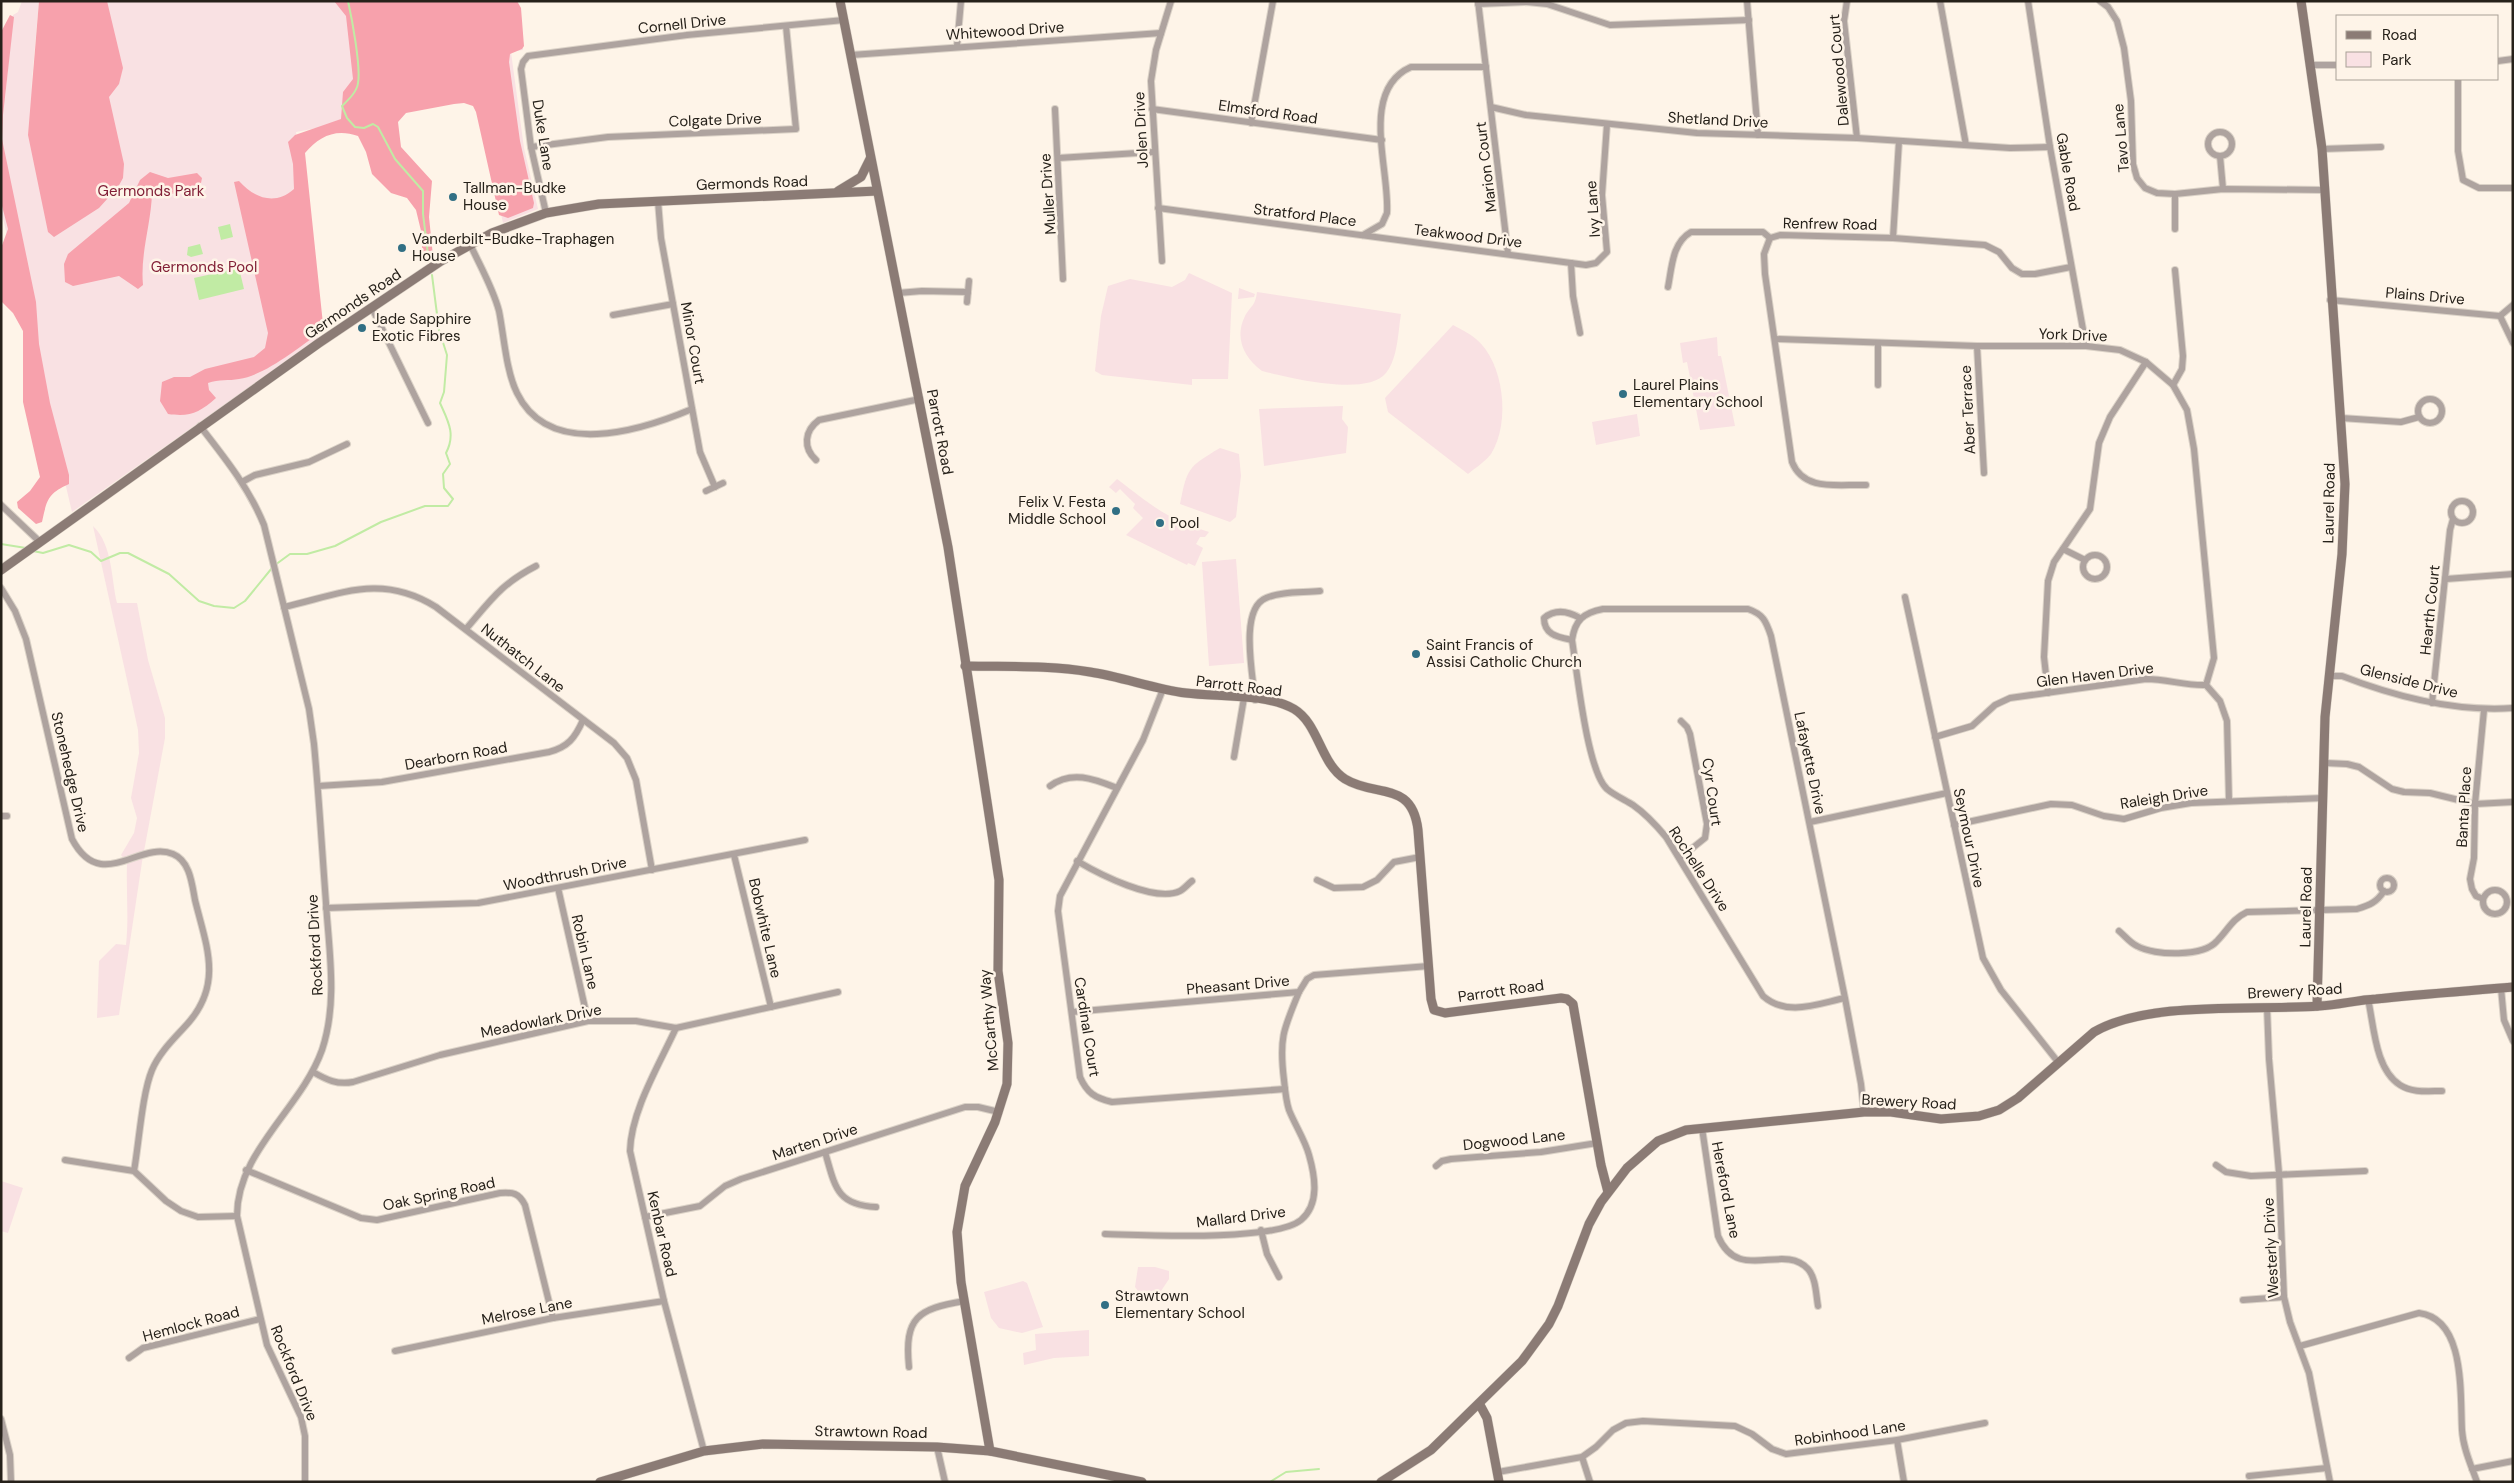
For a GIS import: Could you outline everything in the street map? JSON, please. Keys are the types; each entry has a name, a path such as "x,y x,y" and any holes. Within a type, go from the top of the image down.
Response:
{"street":[{"path":"840,1 877,191"},
{"path":"957,46 961,1"},
{"name":"Jolen Drive","path":"1162,261 1154,152 1152,66 1171,1"},
{"path":"1250,123 1273,1"},
{"path":"1747,1 1758,135"},
{"name":"Dalewood Court","path":"1847,1 1844,21 1857,138"},
{"path":"1940,1 1966,144"},
{"name":"Gable Road","path":"2028,1 2050,147 2086,346"},
{"name":"Tavo Lane","path":"2100,1 2108,7 2117,21 2124,48 2131,101 2133,164 2137,178 2145,188 2157,193 2175,194 2223,189 2324,190"},
{"name":"Laurel Road","path":"2301,1 2322,149 2330,300 2341,418 2344,517 2325,717 2317,1006"},
{"path":"1491,106 1478,2 1547,4 1610,25 1749,20"},
{"name":"Cornell Drive","path":"524,60 533,54 844,20"},
{"name":"Colgate Drive","path":"531,147 608,137 796,129 786,26"},
{"name":"Whitewood Drive","path":"851,55 1161,33"},
{"path":"2499,61 2513,59"},
{"name":"Duke Lane","path":"524,60 521,69 531,147 546,214"},
{"path":"2311,65 2336,65"},
{"name":"Stratford Place","path":"1158,208 1362,235 1373,231 1382,224 1387,213 1388,201 1382,140 1382,106 1386,92 1401,72 1422,66 1486,67"},
{"path":"2458,80 2458,151 2463,180 2479,188 2513,188"},
{"name":"Shetland Drive","path":"1491,106 1526,114 1697,134 1857,138 2010,148 2050,147"},
{"name":"Marion Court","path":"1491,106 1508,254"},
{"name":"Muller Drive","path":"1055,109 1064,279"},
{"name":"Elmsford Road","path":"1152,109 1382,140"},
{"name":"Ivy Lane","path":"1571,263 1586,265 1596,263 1607,252 1608,242 1602,196 1607,124"},
{"path":"2219,131 2227,134 2232,144 2229,152 2220,156 2212,154 2207,145 2210,136 2219,131"},
{"path":"1893,238 1899,141"},
{"path":"2322,149 2381,148"},
{"path":"1058,158 1154,152"},
{"path":"2220,156 2223,189"},
{"name":"Germonds Road","path":"833,193 858,180 868,168 870,157"},
{"name":"Germonds Road","path":"1,570 200,426 372,308 470,244 501,230 546,214 599,204 877,191"},
{"name":"Parrott Road","path":"877,191 920,399 952,568 965,666 1066,668 1124,678 1163,689 1244,698 1285,705 1299,713 1307,723 1330,764 1343,778 1356,784 1393,792 1406,801 1416,817 1431,1004 1438,1013 1559,998 1571,1002 1577,1016 1597,1143 1608,1192"},
{"path":"2175,194 2175,229"},
{"name":"Minor Court","path":"658,201 661,238 701,456 714,487"},
{"path":"1668,287 1676,246 1682,238 1691,232 1763,232 1770,238"},
{"name":"Teakwood Drive","path":"1362,235 1571,263"},
{"name":"Renfrew Road","path":"1866,485 1823,484 1806,481 1797,474 1792,462 1765,274 1764,254 1770,238 1780,235 1893,238 1985,245 1999,252 2012,268 2022,274 2035,274 2071,267"},
{"path":"470,244 497,306 517,392 531,415 543,424 560,431 580,434 612,433 653,424 692,409"},
{"path":"1571,263 1580,333"},
{"path":"2173,385 2182,369 2183,356 2175,270"},
{"path":"967,302 969,281"},
{"path":"898,292 922,290 968,292"},
{"name":"Plains Drive","path":"2330,300 2500,316"},
{"path":"613,315 673,304"},
{"path":"2513,305 2500,316 2513,343"},
{"path":"372,308 428,423"},
{"name":"York Drive","path":"1775,340 1977,346 2086,346 2120,350 2146,362 2173,385 2187,410 2194,449 2214,658 2206,685"},
{"path":"1878,343 1878,385"},
{"name":"Aber Terrace","path":"1977,346 1984,473"},
{"path":"2048,693 2044,657 2048,581 2054,562 2090,509 2100,443 2110,417 2146,362"},
{"path":"816,460 809,453 806,442 809,431 818,420 920,399"},
{"path":"2341,418 2401,422 2419,417"},
{"name":"Rockford Drive","path":"200,426 242,482 254,502 264,525 309,709 318,786 332,993 328,1028 313,1072 246,1170 237,1200 238,1216 260,1319 274,1364 301,1418 306,1442 304,1482"},
{"path":"242,482 256,475 308,462 346,444"},
{"path":"706,492 723,483"},
{"path":"1,505 40,542"},
{"name":"Hearth Court","path":"2432,703 2450,530 2453,519"},
{"path":"2063,549 2085,560"},
{"path":"466,629 502,587 513,578 536,566"},
{"path":"2446,579 2513,574"},
{"name":"Nuthatch Lane","path":"284,607 363,588 383,587 420,597 466,629 614,743 627,758 636,780 652,870"},
{"name":"Stonehedge Drive","path":"1,588 18,617 26,639 72,839 79,852 89,860 102,864 159,852 173,854 184,863 190,877 210,963 210,982 204,1000 160,1055 152,1071 134,1171"},
{"path":"1255,700 1250,624 1254,607 1262,600 1272,596 1320,591"},
{"name":"Seymour Drive","path":"1905,597 1983,958 2001,990 2058,1062"},
{"name":"Lafayette Drive","path":"1580,618 1589,612 1603,609 1748,608 1758,612 1766,620 1810,822 1845,998 1861,1084 1864,1112"},
{"path":"1572,640 1548,633 1544,626 1544,618 1550,613 1561,612 1572,613 1580,618"},
{"name":"Rochelle Drive","path":"1580,618 1574,628 1572,640 1589,742 1598,779 1607,789 1635,806 1666,837 1763,996 1772,1004 1783,1008 1799,1007 1845,998"},
{"name":"McCarthy Way","path":"965,666 999,886 998,971 1009,1065 1007,1084 999,1112 972,1168 961,1202 957,1240 964,1301 990,1452"},
{"name":"Glenside Drive","path":"2330,676 2342,676 2432,703 2484,710 2513,708"},
{"name":"Glen Haven Drive","path":"1934,737 1972,726 1995,705 2010,698 2146,679 2166,680 2191,686 2206,685"},
{"path":"2206,685 2220,701 2227,721 2229,802"},
{"name":"Cardinal Court","path":"1163,689 1143,740 1060,896 1058,911 1080,1077 1086,1090 1098,1098 1128,1102 1285,1089"},
{"path":"1234,757 1244,698"},
{"name":"Banta Place","path":"2483,899 2476,896 2470,879 2474,858 2474,804 2484,710"},
{"name":"Dearborn Road","path":"318,786 382,782 549,752 561,749 571,742 583,720"},
{"name":"Cyr Court","path":"1680,858 1705,838 1707,824 1690,734 1687,727 1681,721"},
{"path":"2325,764 2347,764 2359,767 2398,791 2430,793 2474,804 2513,802"},
{"path":"1050,786 1060,779 1070,776 1085,777 1117,788"},
{"path":"1810,822 1947,793"},
{"name":"Raleigh Drive","path":"1954,825 2051,804 2072,805 2104,816 2124,819 2161,808 2191,803 2323,798"},
{"name":"Woodthrush Drive","path":"326,908 478,903 805,840"},
{"name":"Bobwhite Lane","path":"734,855 771,1007"},
{"path":"1317,880 1334,888 1363,887 1377,880 1387,867 1394,862 1420,857"},
{"path":"1077,861 1130,887 1152,892 1168,894 1180,891 1192,881"},
{"name":"Robin Lane","path":"558,888 588,1022"},
{"path":"2119,931 2135,946 2146,951 2192,952 2205,950 2217,942 2235,917 2247,912 2357,909 2380,899 2384,891"},
{"name":"Pheasant Drive","path":"1072,1012 1299,992 1307,979 1317,975 1429,966"},
{"name":"Brewery Road","path":"1480,1405 1522,1362 1549,1324 1571,1274 1589,1224 1608,1192 1630,1165 1658,1141 1672,1134 1702,1128 1864,1112 1891,1112 1941,1119 1978,1116 1999,1110 2018,1098 2094,1032 2107,1025 2122,1021 2167,1012 2317,1006 2368,999 2513,987"},
{"path":"2501,988 2504,1020 2513,1041"},
{"name":"Meadowlark Drive","path":"313,1072 330,1082 342,1084 440,1055 588,1022 636,1021 676,1028 838,992"},
{"path":"1285,1089 1280,1049 1284,1029 1299,992"},
{"path":"2368,999 2381,1059 2390,1076 2400,1086 2411,1090 2423,1092 2442,1090"},
{"name":"Westerly Drive","path":"2268,1007 2269,1060 2279,1174 2284,1297 2316,1403 2330,1482"},
{"name":"Kenbar Road","path":"676,1028 635,1119 630,1137 630,1151 664,1301 704,1450"},
{"name":"Mallard Drive","path":"1105,1234 1205,1236 1288,1226 1301,1220 1309,1210 1314,1195 1314,1179 1309,1154 1288,1108 1285,1089"},
{"name":"Marten Drive","path":"645,1217 700,1206 725,1186 741,1179 965,1107 978,1107 999,1112"},
{"name":"Hereford Lane","path":"1702,1128 1718,1236 1723,1247 1741,1260 1787,1260 1800,1264 1808,1269 1814,1279 1818,1306"},
{"name":"Dogwood Lane","path":"1436,1166 1442,1161 1451,1159 1541,1152 1597,1143"},
{"path":"825,1152 836,1189 845,1199 855,1205 876,1208"},
{"path":"65,1160 134,1171 166,1201 181,1211 198,1217 238,1216"},
{"path":"2216,1165 2238,1175 2365,1171"},
{"name":"Oak Spring Road","path":"246,1170 361,1218 376,1220 500,1193 514,1192 521,1197 524,1205 553,1318"},
{"path":"1261,1230 1267,1254 1279,1277"},
{"path":"2243,1300 2284,1297"},
{"name":"Melrose Lane","path":"395,1351 553,1318 664,1301"},
{"path":"909,1367 907,1339 916,1320 932,1308 964,1301"},
{"path":"2300,1346 2418,1313 2431,1315 2442,1323 2450,1335 2461,1381 2464,1440 2477,1482"},
{"name":"Hemlock Road","path":"130,1358 143,1348 260,1319"},
{"path":"1381,1482 1430,1450 1480,1405 1487,1418 1499,1482"},
{"path":"1,1419 10,1455 11,1482"},
{"name":"Robinhood Lane","path":"1498,1472 1582,1457 1596,1447 1613,1430 1626,1423 1643,1421 1735,1426 1752,1434 1772,1449 1786,1454 1897,1440 1985,1423"},
{"path":"1897,1440 1904,1482"},
{"name":"Strawtown Road","path":"600,1482 704,1450 762,1444 937,1447 990,1452 1142,1482"},
{"path":"937,1447 945,1482"},
{"path":"1582,1457 1590,1482"},
{"path":"2472,1469 2513,1460"},
{"path":"2249,1476 2328,1468"}],"green space":[{"name":"Germonds Park","path":"22,1 39,1 31,92 41,1 517,1 523,50 511,52 524,148 538,209 503,223 475,98 296,132 318,339 72,512 1,210 1,100 5,99 13,15 18,12"},
{"path":"39,1 107,1 123,68 119,84 109,97 124,164 123,178 118,187 99,208 54,237 48,232 28,135"},
{"path":"334,1 517,1 521,8 524,46 522,49 510,54 509,62 520,141 534,203 533,208 508,218 499,215 476,112 473,106 464,103 454,104 406,113 398,122 401,147 432,181 429,217 433,256 426,263 422,259 422,235 416,210 407,198 391,193 372,174 366,152 358,136 335,133 322,138 305,153 323,324 321,332 282,360 260,372 239,379 208,383 209,390 216,398 194,413 182,415 168,414 160,401 162,382 174,377 190,377 205,369 254,357 265,348 268,333 234,182 239,181 251,192 265,198 280,197 287,194 294,189 293,164 288,142 295,135 341,119 343,92 353,79 346,16"},
{"path":"10,15 14,17 2,139 36,302 39,344 50,403 69,475 69,484 56,491 49,498 42,522 36,524 18,508 17,502 30,491 40,477 23,402 23,331 13,313 1,301 1,248 8,229 1,202 1,32"},
{"path":"150,172 168,178 197,173 202,178 200,188 172,194 161,190 152,193 144,251 143,285 138,289 119,276 73,286 65,282 64,264 68,254 129,203 140,180"},
{"path":"1189,273 1232,293 1228,379 1192,379 1192,385 1102,375 1095,371 1101,316 1108,286 1130,279 1172,287 1185,280"},
{"path":"1239,288 1255,294 1254,297 1238,299"},
{"path":"1257,292 1401,314 1397,345 1390,367 1386,373 1376,380 1362,384 1346,385 1290,378 1262,371 1246,354 1240,332 1245,316 1254,303"},
{"path":"1453,325 1476,339 1486,349 1493,362 1501,393 1501,426 1497,441 1489,457 1468,474 1388,412 1385,398"},
{"path":"1717,337 1718,356 1721,356 1735,426 1700,430 1687,362 1683,363 1680,343"},
{"path":"1343,406 1342,419 1348,427 1346,453 1264,466 1259,409"},
{"path":"1637,414 1640,436 1596,445 1592,422"},
{"path":"1220,448 1239,454 1241,476 1236,517 1230,522 1180,504 1187,475 1201,460"},
{"name":"Pool","path":"1117,479 1170,516 1209,532 1205,537 1200,537 1196,544 1203,548 1195,566 1188,563 1187,565 1126,535 1143,518 1133,508 1135,504 1120,489 1116,493 1109,487"},
{"path":"93,526 100,534 108,552 117,603 137,603 148,660 165,718 165,738 142,862 119,1015 97,1018 99,961 116,944 126,945 127,863 121,855 134,833 137,818 131,798 139,753 138,730"},
{"path":"1236,559 1244,663 1209,666 1202,562"},
{"path":"1,1181 23,1188 8,1233 1,1231"},
{"path":"1138,1267 1155,1267 1169,1271 1169,1279 1159,1294 1139,1292 1135,1287"},
{"path":"1023,1281 1027,1283 1043,1327 1022,1333 999,1328 991,1318 984,1292"},
{"path":"1089,1330 1089,1356 1054,1358 1024,1365 1023,1353 1036,1350 1035,1334"}],"shaded area":[{"path":"230,224 233,237 221,240 218,227"},
{"path":"200,244 203,254 191,257 187,255 188,247"},
{"path":"239,268 244,289 199,300 194,278"}],"waterway":[{"path":"348,1 356,43 359,76 356,90 342,106 347,118 355,127 364,128 373,124 378,127 395,159 423,191 423,214 429,262"},
{"path":"275,565 290,554 307,554 335,546 381,522 425,506 448,506 453,499 444,488 443,474 450,464 446,453 451,434 440,403 444,392 447,355 439,330 432,275"},
{"path":"1,544 26,548"},
{"path":"33,551 43,553 69,545 91,552 101,561 120,553 128,553 169,574 199,601 214,606 234,608 245,601 272,568"},
{"path":"1270,1482 1286,1472 1319,1469"}],"place":[{"name":"Tallman-Budke House","path":"453,197"},
{"name":"Vanderbilt-Budke-Traphagen House","path":"402,248"},
{"name":"Jade Sapphire Exotic Fibres","path":"362,328"},
{"name":"Laurel Plains Elementary School","path":"1623,394"},
{"name":"Felix V. Festa Middle School","path":"1116,511"},
{"name":"Pool","path":"1160,523"},
{"name":"Saint Francis of Assisi Catholic Church","path":"1416,654"},
{"name":"Strawtown Elementary School","path":"1105,1305"}],"park label":[{"name":"Germonds Pool","path":"204,267"}]}
